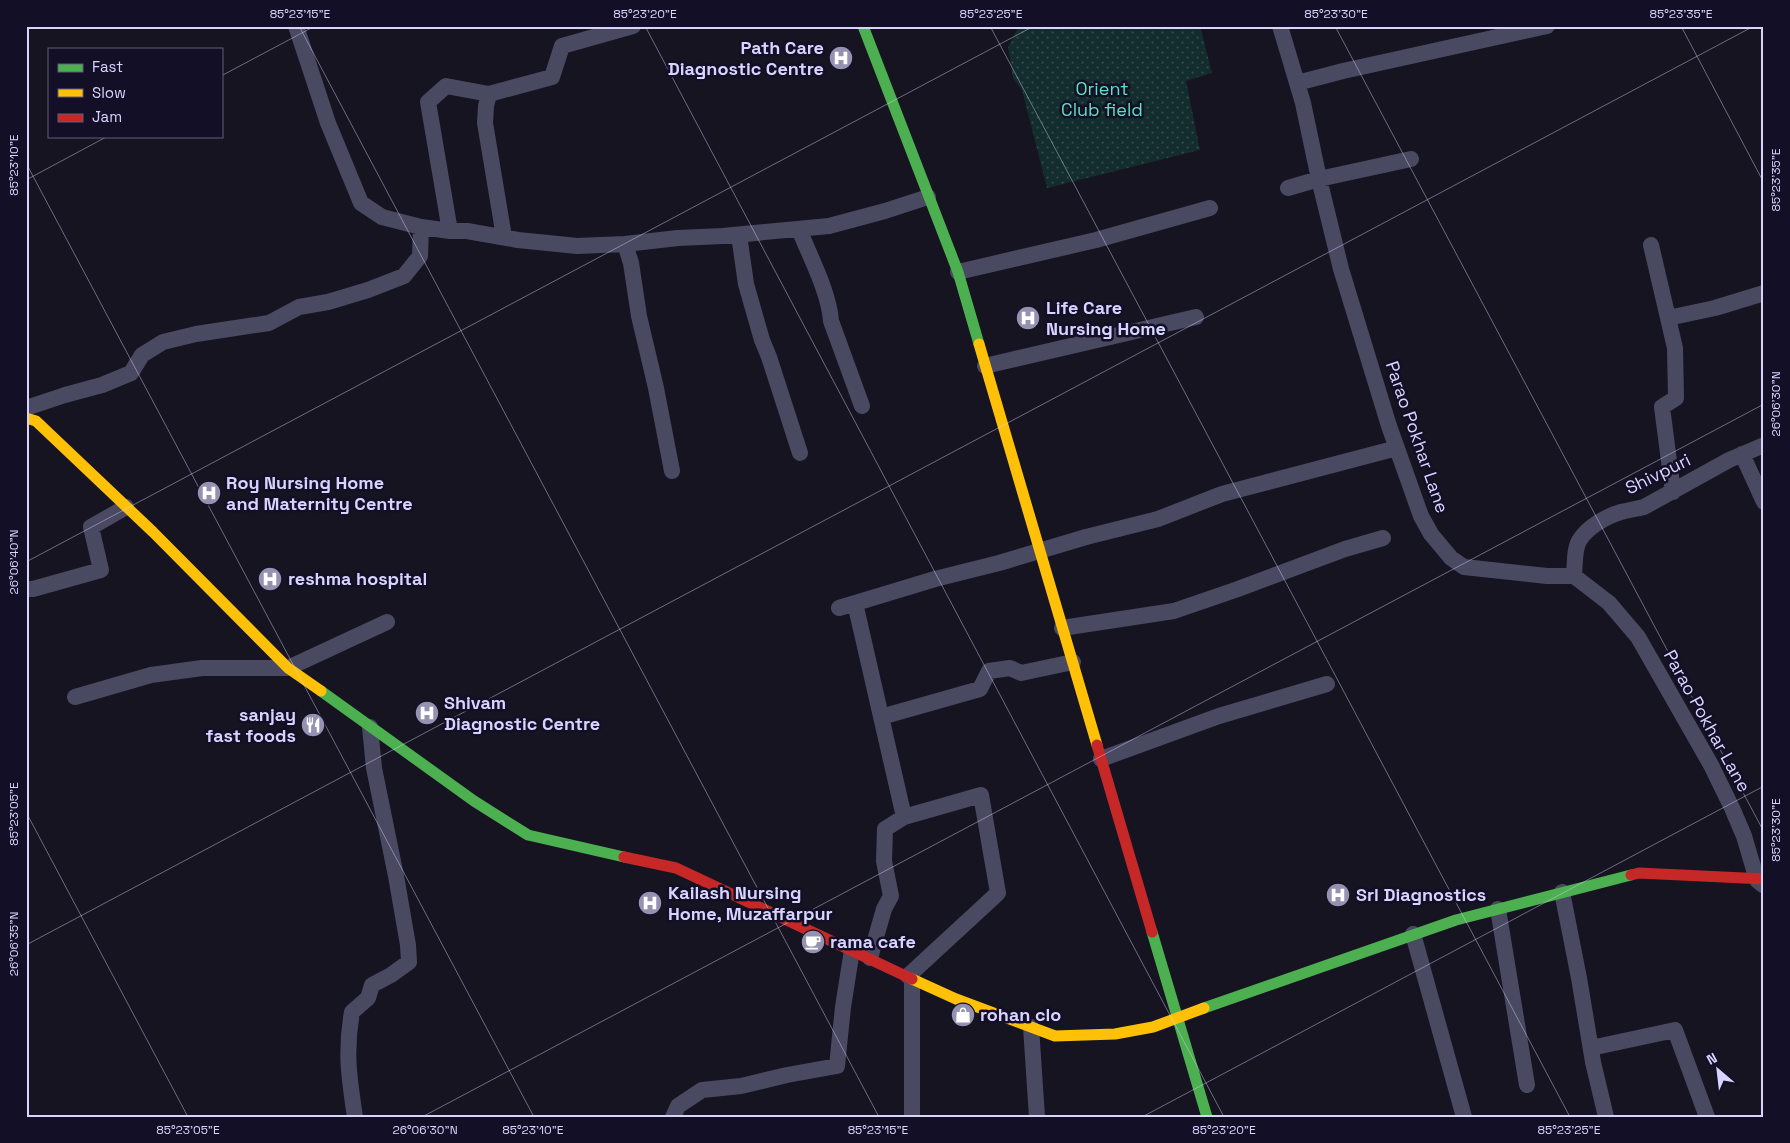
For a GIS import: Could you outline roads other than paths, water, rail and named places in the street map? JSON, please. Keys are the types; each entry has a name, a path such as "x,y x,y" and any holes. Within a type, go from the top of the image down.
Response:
{"main road":[{"path":"869,27 928,197 958,272 1207,1117"},
{"path":"26,418 36,421 126,507 288,668 474,802 528,834 584,849 676,868 956,998 1055,1036 1115,1034 1153,1027 1456,920 1639,873 1761,881"}],"street":[{"path":"296,26 328,124 361,204 382,217 421,227 467,231 577,246 739,235 829,226 928,197"},
{"path":"450,231 428,102 446,86 489,94 552,77 562,46 633,26"},
{"name":"Parao Pokhar Lane","path":"1280,26 1303,103 1341,269 1397,448 1421,516 1431,534 1451,558 1464,567 1547,576 1574,576 1609,603 1638,637 1711,766 1732,808 1761,881"},
{"path":"1297,83 1547,26"},
{"path":"489,94 485,123 504,237"},
{"path":"1288,188 1319,179 1411,160"},
{"path":"958,272 1096,240 1210,208"},
{"path":"26,408 102,385 131,373 142,355 163,342 196,334 269,323 299,307 328,302 368,290 404,276 420,256 421,227"},
{"path":"799,229 825,294 831,311 831,321 862,406"},
{"path":"739,235 746,284 762,340 800,453"},
{"path":"625,244 631,263 639,316 658,397 672,471"},
{"path":"1651,245 1675,348 1676,398 1662,407 1673,492"},
{"path":"1668,318 1715,308 1764,293"},
{"path":"985,366 1196,317"},
{"name":"Shivpuri","path":"1574,576 1579,541 1589,530 1604,519 1620,512 1644,507 1695,478 1764,445"},
{"path":"839,608 935,579 1158,519 1222,494 1397,448"},
{"path":"1742,454 1764,502"},
{"path":"26,589 33,589 101,570 91,527 126,507"},
{"path":"1062,628 1174,610 1238,589 1345,549 1383,538"},
{"path":"855,603 904,817"},
{"path":"75,697 151,675 202,668 288,668 387,622"},
{"path":"881,717 980,689 989,672 1010,668 1021,672 1072,662"},
{"path":"1101,759 1219,716 1327,684"},
{"path":"355,1117 347,1052 352,1012 368,998 372,985 409,962 408,945 396,876 374,768 370,727"},
{"path":"870,958 884,909 891,896 884,860 886,829 904,817 981,795 998,893 910,977 912,1117"},
{"path":"1562,892 1606,1117"},
{"path":"1498,909 1527,1085"},
{"path":"1413,934 1464,1117"},
{"path":"673,1117 678,1106 702,1090 741,1086 837,1066 843,1007 852,950"},
{"path":"1031,1026 1037,1117"},
{"path":"1591,1048 1676,1030 1707,1117"}],"place":[{"name":"Path Care Diagnostic Centre","path":"841,58"},
{"name":"Life Care Nursing Home","path":"1028,318"},
{"name":"Roy Nursing Home and Maternity Centre","path":"209,493"},
{"name":"reshma hospital","path":"270,579"},
{"name":"Shivam Diagnostic Centre","path":"427,713"},
{"name":"sanjay fast foods","path":"313,725"},
{"name":"Srl Diagnostics","path":"1338,895"},
{"name":"Kailash Nursing Home, Muzaffarpur","path":"650,903"},
{"name":"rama cafe","path":"813,942"},
{"name":"rohan clo","path":"963,1015"}],"park label":[{"name":"Orient Club field","path":"1102,99"}]}
